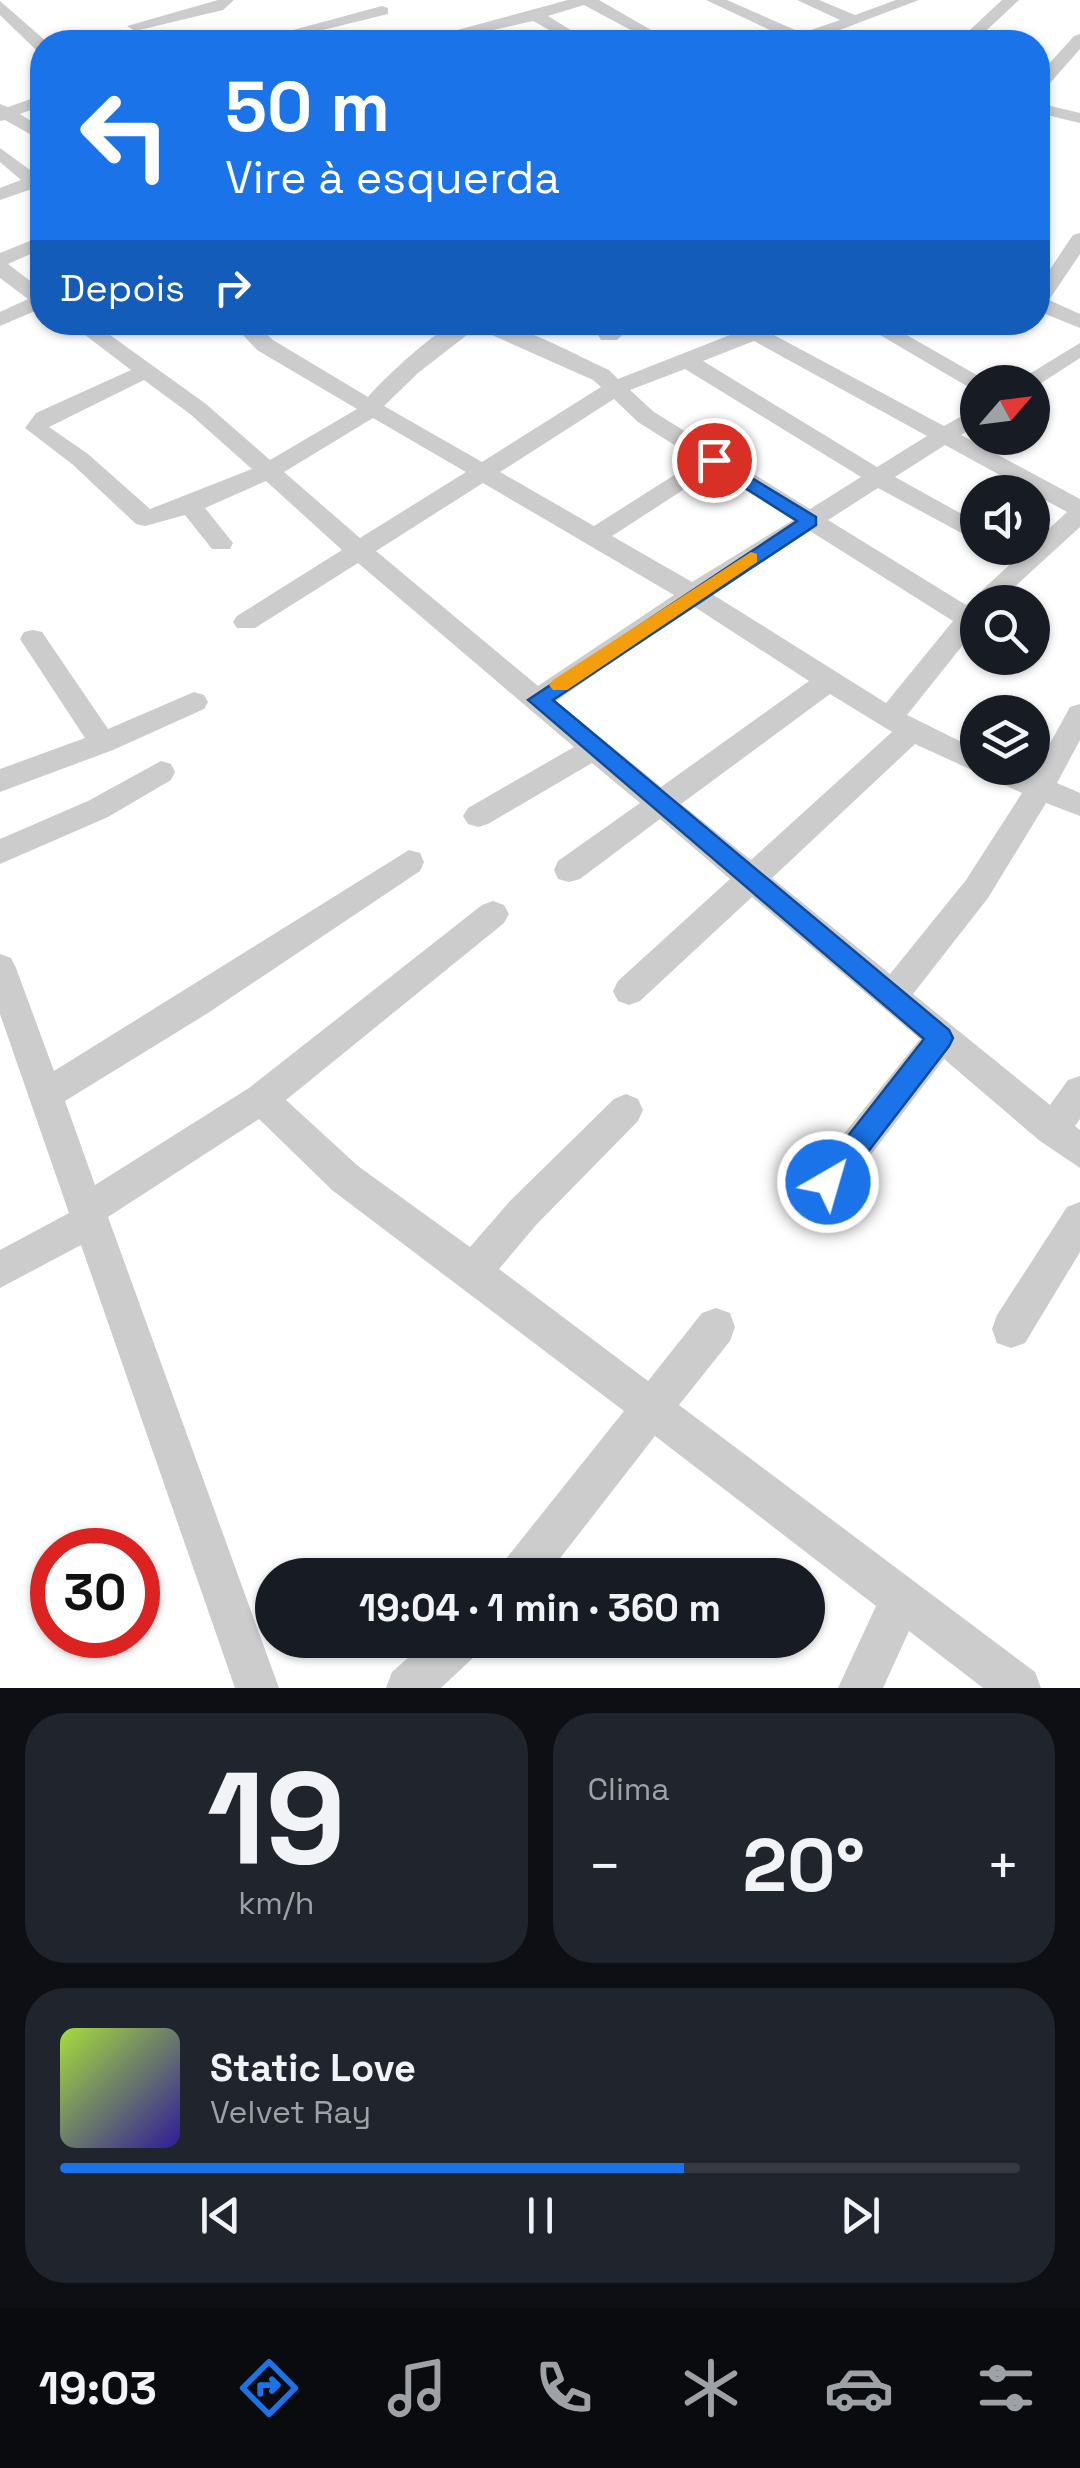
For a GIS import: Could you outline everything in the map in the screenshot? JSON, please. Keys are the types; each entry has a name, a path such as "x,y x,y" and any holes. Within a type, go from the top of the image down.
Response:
{"street":[{"path":"135,26 226,4 226,0"},
{"path":"358,0 400,20"},
{"path":"466,30 586,0 642,30"},
{"path":"714,0 775,30"},
{"path":"805,0 856,21"},
{"path":"829,30 911,0"},
{"path":"979,30 1011,0"},
{"path":"0,6 30,35"},
{"path":"305,30 382,11"},
{"path":"534,15 561,30"},
{"path":"1050,73 1080,39"},
{"path":"2,113 30,104"},
{"path":"1050,111 1080,118"},
{"path":"2,113 30,129"},
{"path":"0,153 30,176"},
{"path":"0,194 30,186"},
{"path":"1050,284 1080,240"},
{"path":"0,260 30,247"},
{"path":"0,268 30,290"},
{"path":"0,320 30,305"},
{"path":"1050,308 1080,322"},
{"path":"96,335 198,409 660,804 1080,1152"},
{"path":"255,335 265,345 481,474 693,594 827,682 960,753"},
{"path":"146,372 44,418 36,428 80,460 139,517 160,515 268,470 356,422 452,335"},
{"path":"512,335 594,371 633,408 810,521 960,601"},
{"path":"246,622 616,388 750,335"},
{"path":"759,335 1080,511 1050,539"},
{"path":"891,335 960,374"},
{"path":"1050,368 1080,349"},
{"path":"686,360 960,524"},
{"path":"538,700 693,594 960,426"},
{"path":"592,538 714,460"},
{"path":"188,504 221,543"},
{"path":"1002,585 1022,565"},
{"path":"629,992 754,879 901,724 960,634"},
{"path":"33,639 66,682 103,743"},
{"path":"569,870 827,682"},
{"path":"0,780 103,743 194,702"},
{"path":"892,996 976,890 1013,836 1080,714"},
{"path":"478,816 596,747"},
{"path":"0,852 98,809 162,772"},
{"path":"1031,785 1080,806"},
{"path":"46,1094 196,1003 408,862"},
{"path":"0,1270 90,1215 261,1099 493,914"},
{"path":"1,972 257,1688"},
{"path":"828,1182 940,1038"},
{"path":"1052,1130 1080,1091"},
{"path":"261,1099 345,1178 903,1596 1019,1688"},
{"path":"473,1272 524,1213 626,1110"},
{"path":"1011,1329 1080,1219"},
{"path":"533,1558 716,1327"},
{"path":"860,1688 903,1596"},
{"path":"408,1688 441,1658"}],"slow traffic":[{"path":"560,685 751,558"}],"route":[{"path":"714,460 810,521 693,594 538,700 940,1038 828,1182"}]}
